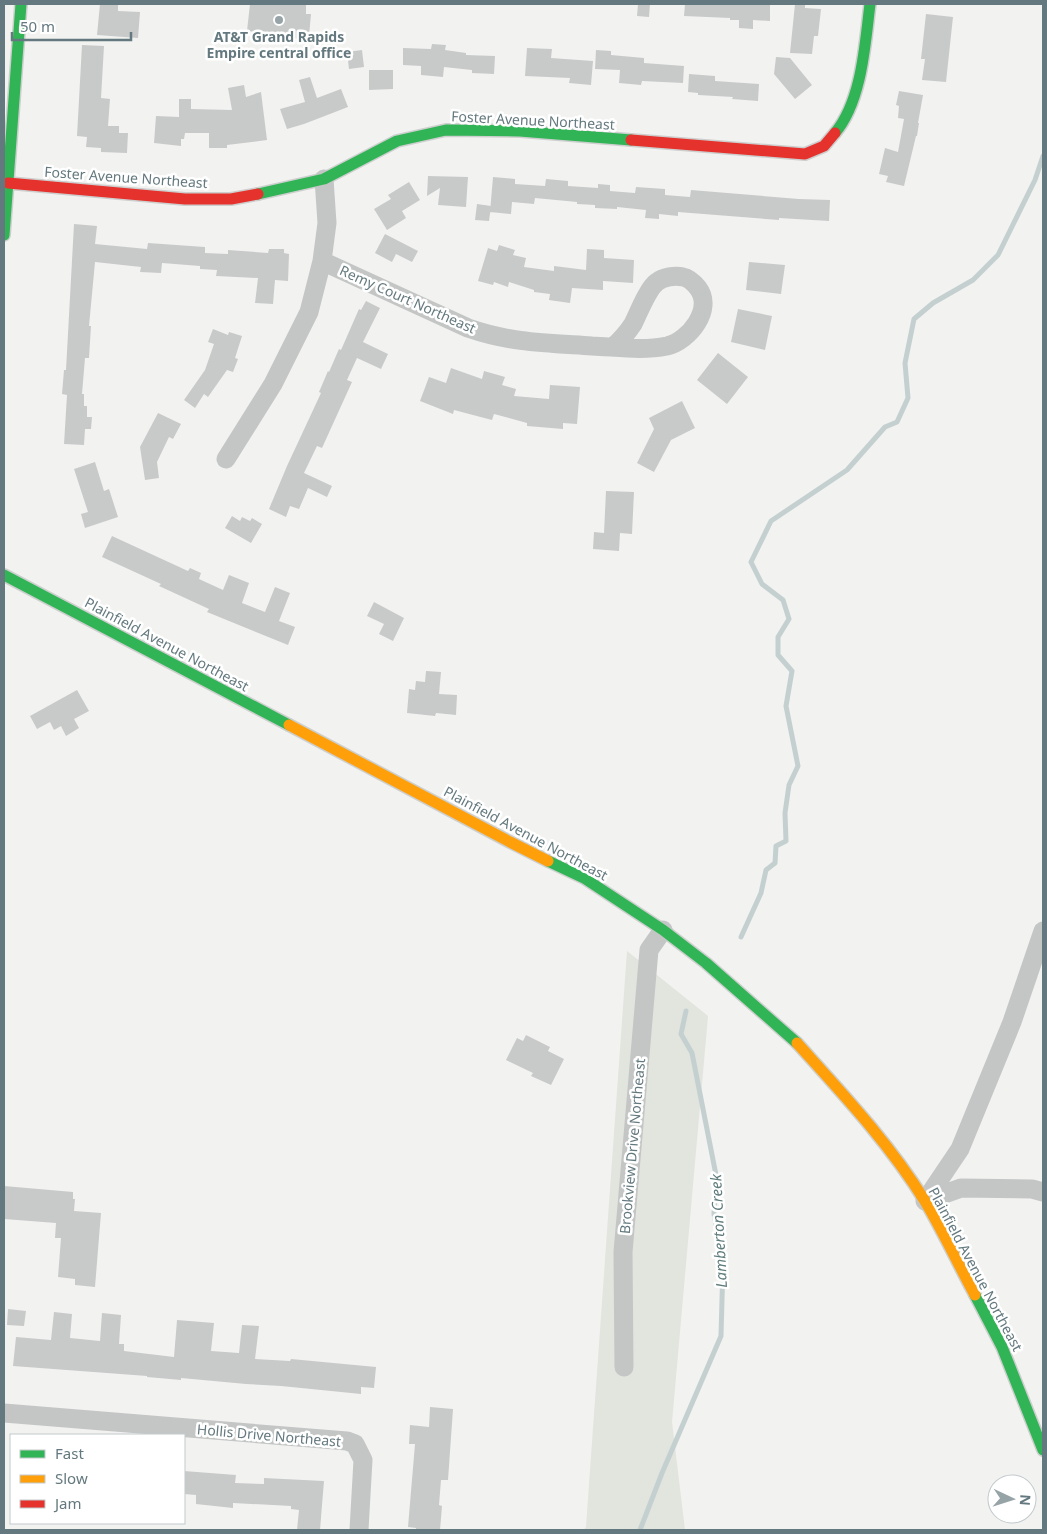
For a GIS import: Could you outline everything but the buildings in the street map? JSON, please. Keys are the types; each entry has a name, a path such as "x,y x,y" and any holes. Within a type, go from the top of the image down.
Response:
{"main road":[{"path":"4,236 21,4"},
{"name":"Foster Avenue Northeast","path":"8,183 185,198 231,199 324,179 397,141 446,130 520,131 805,154 824,146 841,127 859,80 870,4"},
{"name":"Plainfield Avenue Northeast","path":"4,575 510,842 584,878 663,930 706,963 794,1040 890,1151 925,1201 1002,1347 1043,1450"}],"street":[{"path":"226,459 273,384 309,312 322,261 327,223 324,179"},
{"name":"Remy Court Northeast","path":"322,261 468,328 492,336 522,342 647,349 670,345 684,337 702,315 704,303 701,292 694,283 683,277 672,276 656,282 646,297 633,324 623,338 613,347"},
{"name":"Brookview Drive Northeast","path":"624,1367 623,1252 648,959 649,950 663,930"},
{"path":"925,1201 960,1148 1012,1022 1043,931"},
{"path":"925,1201 961,1188 1032,1189 1043,1192"},
{"name":"Hollis Drive Northeast","path":"4,1413 347,1441 355,1444 363,1460 359,1530"}],"shaded area":[{"path":"627,951 708,1016 672,1422 685,1530 584,1530 586,1527"}],"waterway":[{"name":"Lamberton Creek","path":"741,937 761,893 766,870 775,863 776,846 786,841 785,813 789,785 798,766 786,706 792,671 778,655 778,637 789,619 783,600 762,584 751,562 771,521 847,470 885,427 897,422 908,398 905,363 914,319 933,303 973,280 998,255 1035,180 1043,156"},
{"name":"Lamberton Creek","path":"640,1530 662,1473 721,1336 723,1264 714,1214 716,1175 692,1053 681,1034 686,1011"}],"traffic: fast":[{"path":"4,235 21,4"},
{"path":"835,133 844,120 857,89 864,54 870,4"},
{"path":"258,194 324,179 397,141 446,130 520,131 631,140"},
{"path":"4,575 289,725"},
{"path":"548,861 584,878 663,930 706,963 797,1043"},
{"path":"975,1295 1002,1347 1043,1450"}],"traffic: slow":[{"path":"289,725 548,861"},
{"path":"797,1043 864,1119 911,1180 932,1212 975,1295"}],"traffic: jam":[{"path":"631,140 805,154 824,146 835,133"},
{"path":"8,183 185,199 231,199 258,194"}],"place":[{"name":"AT&T Grand Rapids Empire central office","path":"279,20"}]}
